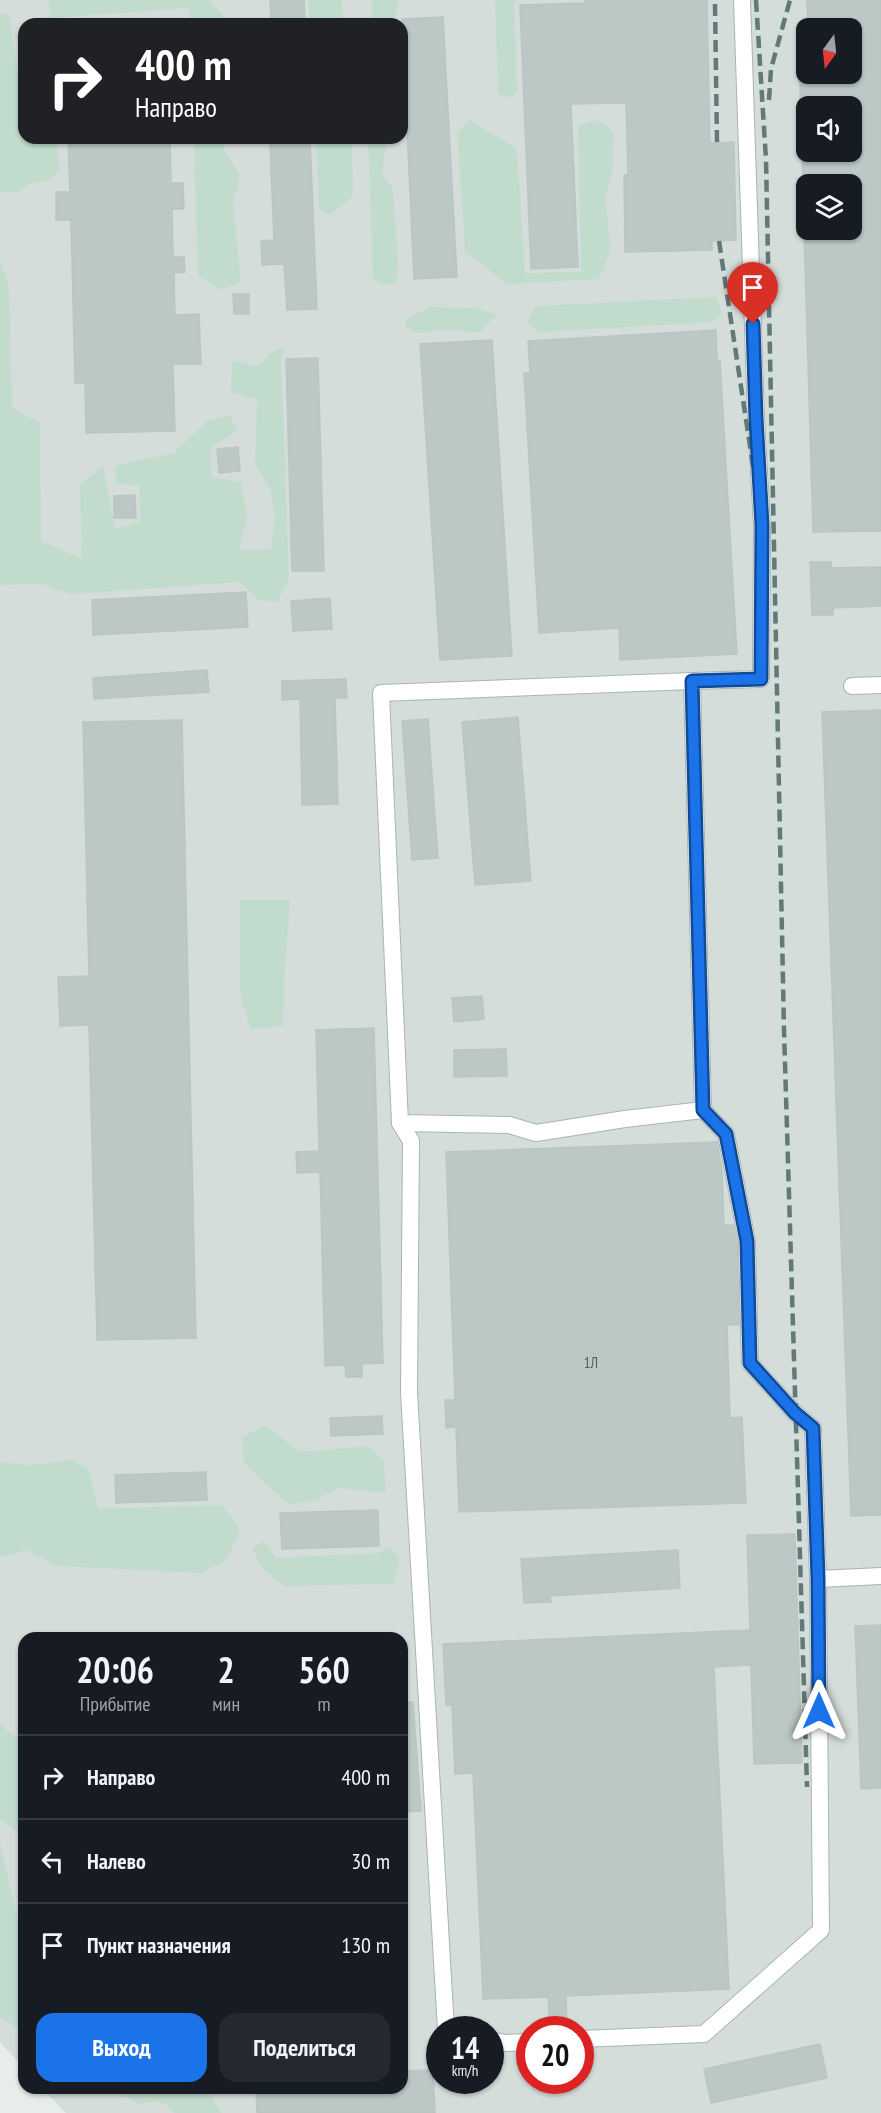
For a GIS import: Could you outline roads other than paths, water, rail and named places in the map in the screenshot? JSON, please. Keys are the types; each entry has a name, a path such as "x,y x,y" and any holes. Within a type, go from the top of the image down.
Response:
{"lane":[{"path":"445,2016 409,1392 411,1141 400,1123 381,693 761,679 762,525 756,419 742,0"},
{"path":"594,2038 704,2034 821,1930 818,1579 813,1428 795,1413 750,1363 747,1241 726,1134 703,1110 692,681"},
{"path":"852,686 881,685"},
{"path":"400,1123 509,1125 536,1133 703,1110"},
{"path":"818,1579 881,1576"}],"railway":[{"path":"756,0 766,160 784,1030 807,1787"},
{"path":"769,100 771,69 790,0"},
{"path":"715,4 717,143"},
{"path":"719,241 766,552"}]}
